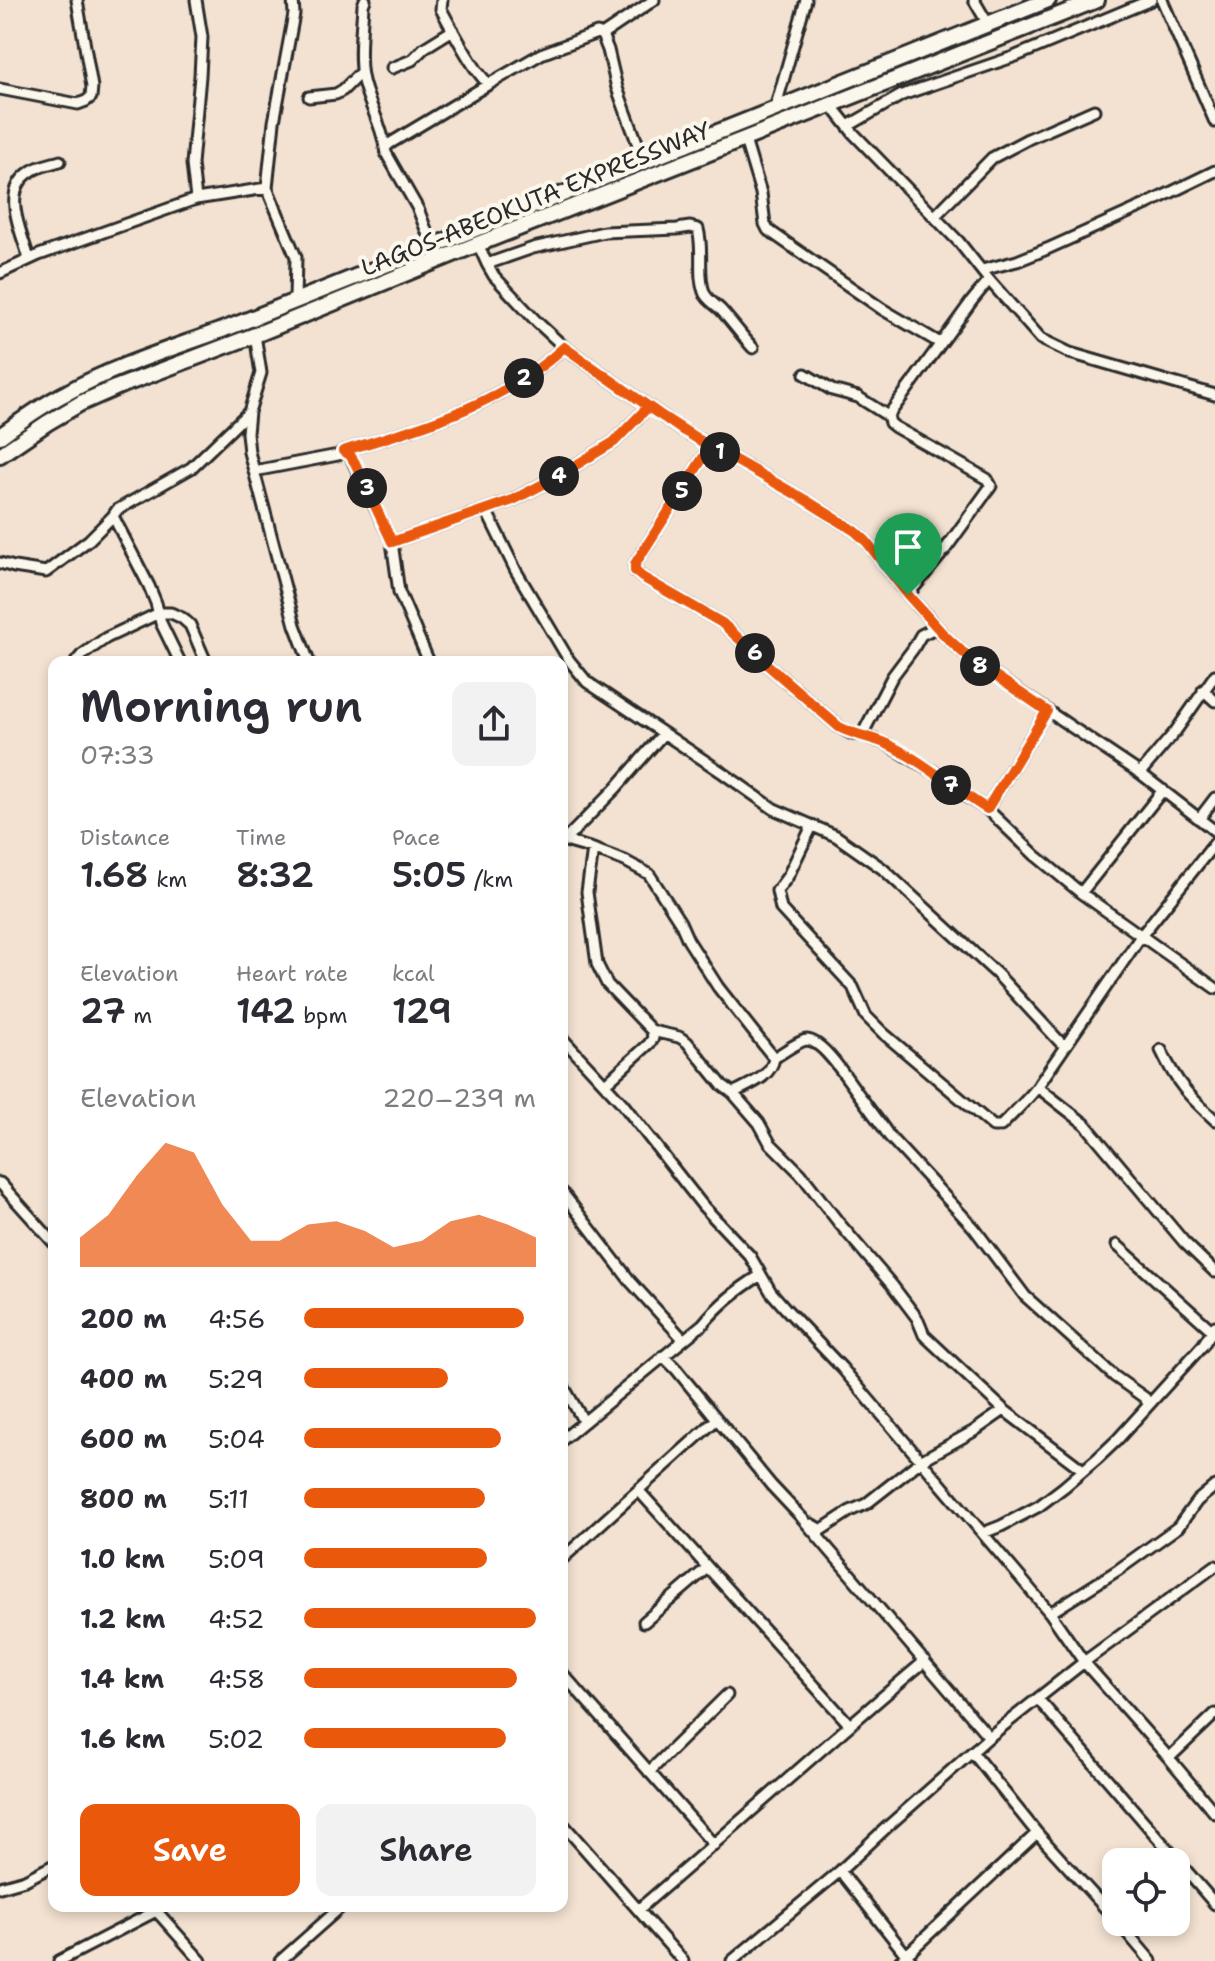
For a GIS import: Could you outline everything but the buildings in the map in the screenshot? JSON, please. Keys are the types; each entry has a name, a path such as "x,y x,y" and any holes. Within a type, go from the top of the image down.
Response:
{"highway":[{"name":"LAGOS-ABEOKUTA EXPRESSWAY","path":"0,436 34,411 105,374 1048,0"},
{"name":"LAGOS-ABEOKUTA EXPRESSWAY","path":"0,455 81,403 115,388 1097,0"}],"street":[{"path":"0,89 78,104 91,97 92,87 77,0"},
{"path":"196,0 202,37 192,164 196,199"},
{"path":"293,0 294,14 274,122 267,188 296,257 295,300"},
{"path":"365,0 361,72 367,97 384,136 386,153 418,209 432,245"},
{"path":"442,0 441,9 489,84"},
{"path":"602,35 654,0"},
{"path":"775,109 806,0"},
{"path":"974,0 988,24"},
{"path":"848,126 902,95 1028,51 1151,0"},
{"path":"1162,0 1215,122"},
{"path":"392,68 412,60 424,48 453,30"},
{"path":"385,148 541,54 597,33 602,35"},
{"path":"602,35 617,88 644,161"},
{"path":"309,97 336,94 361,72"},
{"path":"831,105 935,216 1041,339 1070,353 1215,395"},
{"path":"935,216 992,158 1094,110"},
{"path":"745,140 768,230 882,309 940,343"},
{"path":"29,259 13,202 15,191 31,171 60,161"},
{"path":"982,270 1047,249 1215,171"},
{"path":"0,273 29,259 196,199 267,188"},
{"path":"487,264 533,248 604,232 698,229 704,295 721,309 753,348"},
{"path":"478,244 494,276 564,347 710,447 855,531 908,595 969,658 1140,773 1215,831"},
{"path":"888,416 989,280"},
{"path":"255,335 261,373 249,412 247,433 291,611 307,656"},
{"path":"254,471 338,455 435,422 467,409 535,372 564,347"},
{"path":"805,374 832,390 858,397 888,416 895,427 987,479 991,486 908,595"},
{"path":"392,542 513,500 553,479 614,442 648,407"},
{"path":"0,563 46,572 89,540 117,510 191,468 249,412"},
{"path":"710,447 635,564 635,571 722,623 839,727 887,744 987,809 1081,893 1215,988"},
{"path":"343,451 355,463 392,542 399,592 426,656"},
{"path":"486,510 516,571 567,656"},
{"path":"113,516 149,586 161,623 177,656"},
{"path":"81,656 106,638 159,613 171,613 190,625 203,656"},
{"path":"862,735 892,677 921,635 937,627"},
{"path":"568,658 587,682 774,809 836,836 883,869 997,974 1065,1044"},
{"path":"1140,773 1175,732 1215,675"},
{"path":"1203,690 1215,701"},
{"path":"987,809 1047,711"},
{"path":"568,836 616,788 663,734"},
{"path":"1081,893 1163,790"},
{"path":"1199,819 1215,798"},
{"path":"812,826 788,876 777,891 781,909 853,987 866,1016 993,1126 1001,1126 1039,1088 1065,1044 1141,936 1215,843"},
{"path":"568,841 625,861 649,874 718,987 774,1058 766,1076 733,1093"},
{"path":"593,849 587,892 597,964 607,984 652,1031 687,1042 722,1085 759,1123 770,1143 801,1174 892,1285 917,1318 924,1335 1004,1410 1083,1470"},
{"path":"605,1084 649,1044 653,1038 652,1031"},
{"path":"774,1058 804,1040 819,1046 849,1079 889,1136 974,1228 1025,1296 1114,1376 1145,1398 1148,1404"},
{"path":"568,1044 605,1084 703,1206 750,1256 771,1292 922,1460 1050,1613 1084,1662 1215,1813"},
{"path":"1161,1050 1174,1076 1190,1097 1215,1120"},
{"path":"1039,1088 1085,1124 1184,1242 1215,1272"},
{"path":"0,1183 48,1236"},
{"path":"568,1200 631,1282 683,1339"},
{"path":"983,1533 1039,1506 1064,1487 1117,1440 1214,1330 1117,1245"},
{"path":"568,1435 703,1324 719,1304 761,1275"},
{"path":"663,1356 989,1737"},
{"path":"568,1394 584,1422"},
{"path":"802,1518 821,1530 866,1504 922,1460 1004,1410"},
{"path":"568,1554 717,1419"},
{"path":"1050,1613 1178,1527 1197,1501 1215,1486"},
{"path":"639,1491 849,1724"},
{"path":"732,1961 840,1871 989,1737 1084,1662 1215,1566"},
{"path":"644,1622 707,1568"},
{"path":"639,1909 925,1661"},
{"path":"568,1680 714,1845"},
{"path":"649,1772 727,1695"},
{"path":"1038,1699 1215,1904"},
{"path":"1169,1758 1215,1714"},
{"path":"972,1752 1037,1833 1102,1904"},
{"path":"568,1830 683,1961"},
{"path":"840,1871 906,1959 1037,1833"},
{"path":"0,1887 25,1880 48,1868"},
{"path":"67,1960 149,1912"},
{"path":"157,1912 201,1961"},
{"path":"280,1961 335,1912"},
{"path":"1130,1936 1151,1961"}],"route":[{"path":"908,595 855,531 682,430 564,347 535,372 467,409 343,451 355,463 392,542 513,500 553,479 614,442 648,407 682,430 710,447 635,564 635,571 722,623 839,727 887,744 987,809 1047,711 969,658 908,595"}]}
